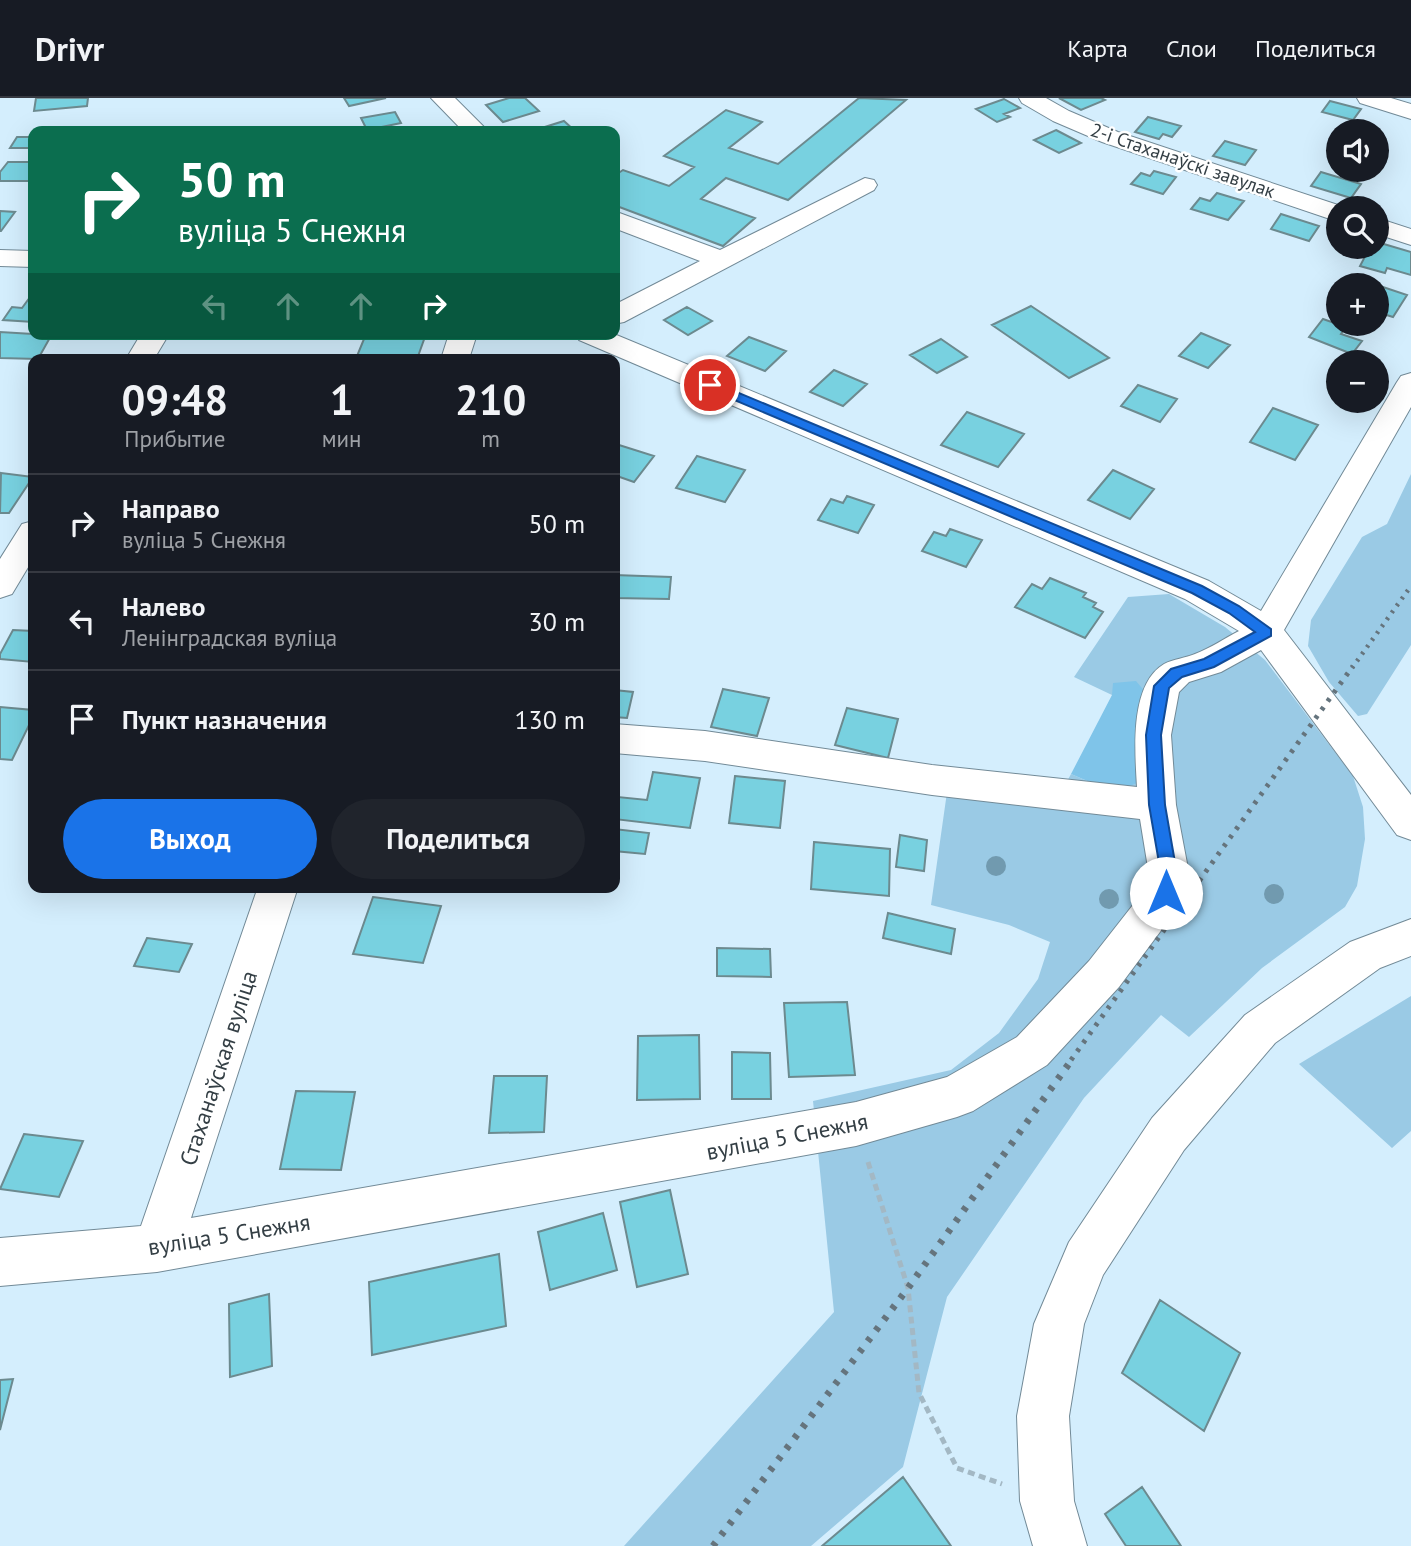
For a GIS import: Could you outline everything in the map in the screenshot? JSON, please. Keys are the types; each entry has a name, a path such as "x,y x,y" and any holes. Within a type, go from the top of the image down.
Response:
{"street":[{"name":"2-і Стаханаўскі завулак","path":"1030,98 1061,116 1110,137 1326,210"},
{"path":"1368,98 1411,112"},
{"path":"448,99 472,126"},
{"path":"620,313 865,185"},
{"path":"620,221 721,260"},
{"path":"1389,230 1411,237"},
{"path":"0,258 28,259"},
{"path":"603,340 1197,590 1234,610 1266,632 1411,824"},
{"path":"1266,632 1411,382"},
{"path":"0,586 28,540"},
{"name":"вуліца 5 Снежня","path":"0,1262 158,1248 856,1125 957,1096 1032,1051 1104,974 1166,893 1169,874 1157,805 1153,735 1162,686 1177,673 1209,663 1266,632"},
{"path":"620,738 705,746 932,780 1157,805"},
{"name":"Стаханаўская вуліца","path":"158,1248 276,893"},
{"path":"1060,1546 1047,1501 1043,1416 1059,1324 1086,1259 1168,1134 1260,1029 1365,955 1411,937"}],"path":[{"path":"856,1125 908,1288 919,1394 957,1468 1047,1501"}],"shaded area":[{"path":"1411,474 1411,645 1367,714 1358,716 1329,682 1308,646 1311,620 1362,537 1387,524"},
{"path":"1169,594 1225,627 1265,660 1353,776 1363,807 1365,839 1357,886 1345,907 1262,968 1189,1037 1161,1015 1084,1098 947,1297 903,1467 811,1546 624,1546 834,1312 813,1101 951,1070 999,1033 1038,979 1050,942 1009,925 931,905 950,771 1065,785 1071,774 1113,792 1112,695 1074,677 1128,597"},
{"path":"1136,681 1152,700 1148,779 1113,792 1071,774 1112,695 1113,683"},
{"path":"1411,996 1411,1131 1392,1148 1299,1064"}],"building":[{"path":"36,98 88,98 87,106 34,111"},
{"path":"344,98 386,98 349,106"},
{"path":"509,98 525,98 539,111 503,122 486,105"},
{"path":"859,98 906,100 788,200 726,178 701,199 755,218 723,246 620,207 620,172 623,170 669,186 694,167 664,156 726,110 762,122 729,148 778,164"},
{"path":"1059,98 1101,98 1105,100 1081,110"},
{"path":"1004,99 1020,108 1004,114 1010,117 997,122 976,109"},
{"path":"1330,101 1361,109 1354,119 1322,112"},
{"path":"395,112 401,123 365,126 361,118"},
{"path":"1148,117 1181,126 1172,137 1163,134 1159,139 1135,132"},
{"path":"564,121 570,126 548,126"},
{"path":"1056,130 1081,143 1059,153 1034,140"},
{"path":"17,137 28,137 28,148 10,148"},
{"path":"1225,141 1256,150 1245,165 1213,156"},
{"path":"8,162 28,162 28,181 0,181 0,172"},
{"path":"1154,171 1176,177 1163,194 1131,184 1141,173 1150,176"},
{"path":"1321,172 1326,174 1326,182 1361,184 1352,196 1311,186"},
{"path":"1217,193 1244,201 1228,220 1191,209 1200,198 1210,201"},
{"path":"0,211 15,212 1,231 0,231"},
{"path":"1281,214 1319,226 1309,241 1271,229"},
{"path":"1389,246 1411,252 1411,275 1387,268 1385,273 1360,266 1364,259 1389,259"},
{"path":"1389,289 1407,295 1393,317 1389,316"},
{"path":"28,300 28,322 3,320 12,307 22,308"},
{"path":"1031,306 1109,358 1069,378 992,325"},
{"path":"687,307 712,321 688,335 664,320"},
{"path":"1323,319 1326,320 1326,336 1347,336 1362,341 1355,350 1342,350 1309,337"},
{"path":"0,332 28,334 28,340 49,340 41,354 28,354 28,359 0,358"},
{"path":"1201,333 1230,345 1208,368 1179,356"},
{"path":"749,337 786,351 765,371 727,356"},
{"path":"941,339 967,357 937,373 910,355"},
{"path":"364,340 424,340 419,354 358,354"},
{"path":"834,370 867,384 843,406 810,392"},
{"path":"1138,385 1177,399 1160,422 1121,406"},
{"path":"1273,408 1318,425 1295,460 1250,442"},
{"path":"967,412 1024,434 998,467 941,445"},
{"path":"620,445 654,456 634,482 620,477"},
{"path":"697,456 745,470 725,502 676,488"},
{"path":"1113,470 1154,489 1130,519 1088,500"},
{"path":"1,473 28,476 28,484 9,513 0,513"},
{"path":"847,496 874,505 858,533 818,520 831,499 843,503"},
{"path":"950,529 982,540 966,567 922,551 934,532 946,536"},
{"path":"620,575 671,577 669,599 620,598"},
{"path":"1050,578 1086,593 1083,597 1096,603 1093,607 1103,612 1085,638 1015,607 1032,584 1042,589"},
{"path":"13,630 28,631 28,662 0,659"},
{"path":"723,689 769,698 757,736 711,727"},
{"path":"620,691 633,692 627,718 620,717"},
{"path":"0,707 28,710 28,727 12,760 0,759"},
{"path":"847,708 898,719 888,758 835,745"},
{"path":"653,772 700,778 690,828 620,820 620,797 647,800"},
{"path":"735,776 785,781 780,828 729,823"},
{"path":"620,830 649,833 645,854 620,852"},
{"path":"900,835 927,840 924,871 896,867"},
{"path":"814,842 890,849 889,896 811,889"},
{"path":"373,897 441,906 423,963 353,954"},
{"path":"888,913 955,929 951,954 883,938"},
{"path":"147,938 192,944 179,972 134,966"},
{"path":"717,948 770,949 771,977 717,976"},
{"path":"847,1002 855,1075 789,1077 784,1003"},
{"path":"699,1035 700,1099 637,1100 638,1036"},
{"path":"732,1052 770,1053 771,1099 732,1099"},
{"path":"494,1076 547,1076 544,1132 489,1133"},
{"path":"296,1091 355,1092 341,1170 280,1169"},
{"path":"24,1134 83,1141 59,1197 0,1189"},
{"path":"670,1190 688,1274 637,1287 620,1202"},
{"path":"603,1213 617,1270 550,1290 538,1232"},
{"path":"499,1254 506,1326 372,1355 369,1282"},
{"path":"269,1294 272,1366 230,1377 229,1304"},
{"path":"1160,1300 1240,1353 1204,1431 1122,1373"},
{"path":"13,1379 0,1430 0,1380"},
{"path":"903,1477 951,1546 822,1546"},
{"path":"1142,1487 1181,1546 1126,1546 1105,1514"}],"railway":[{"path":"1352,668 1411,586"},
{"path":"1071,1060 1353,666"},
{"path":"713,1546 908,1288 1073,1058"}],"route":[{"path":"710,385 1197,590 1234,610 1266,632 1209,663 1177,673 1162,686 1153,735 1157,805 1169,874 1166,893"}]}
